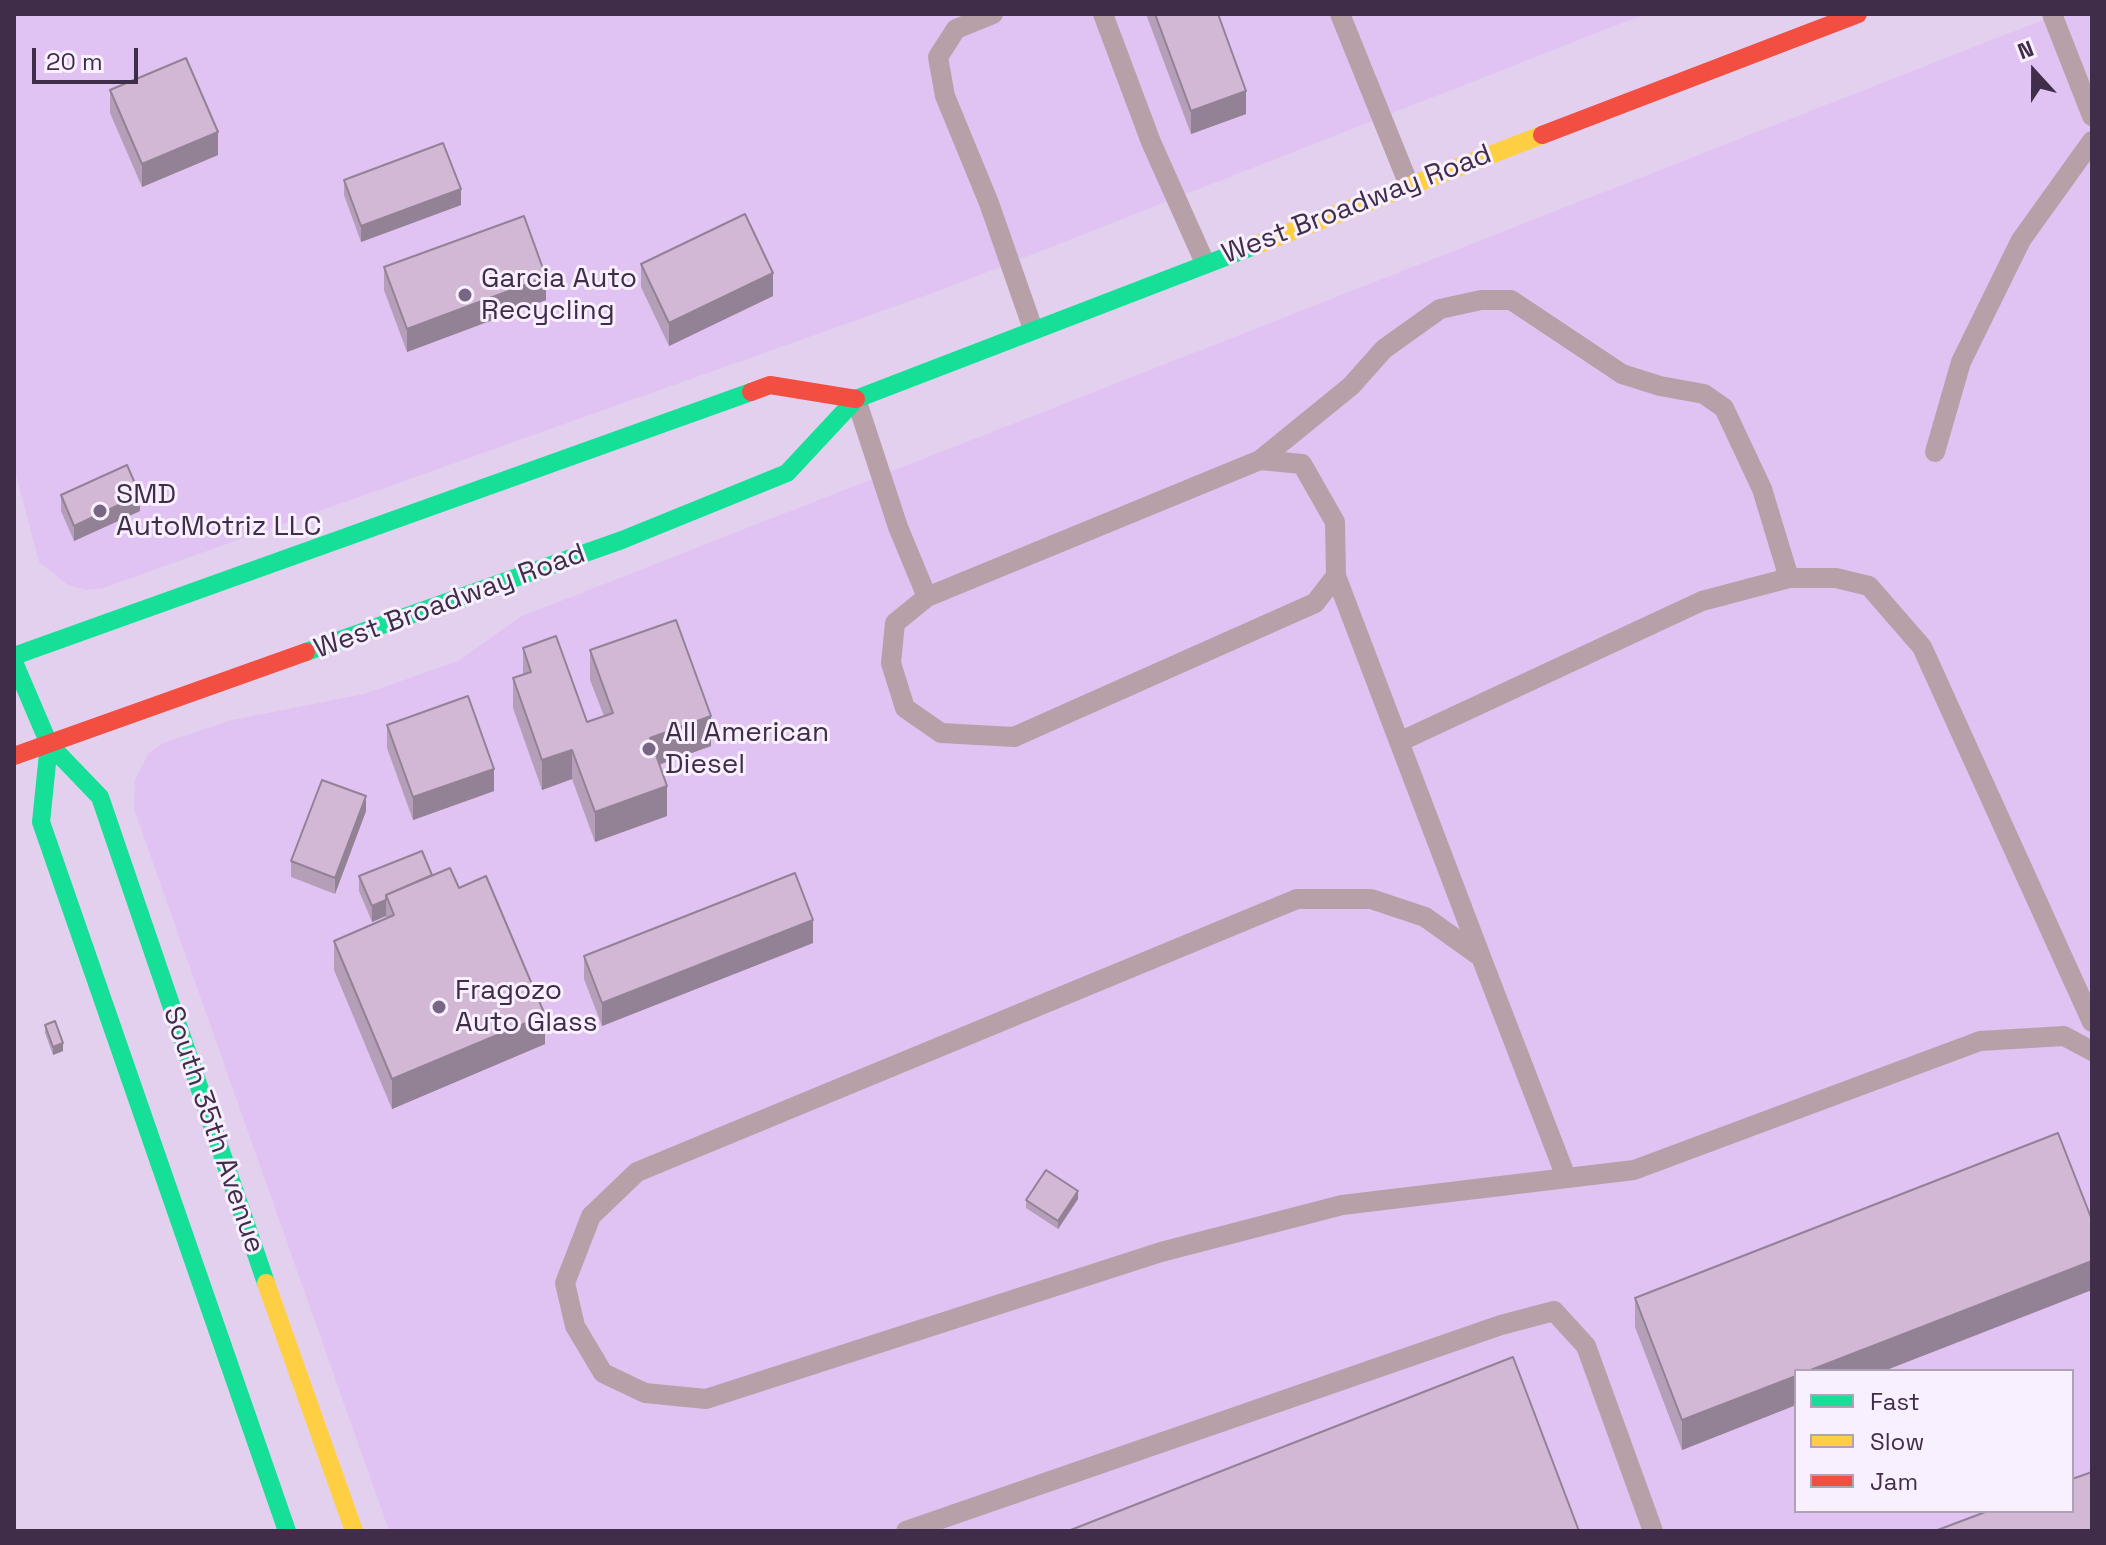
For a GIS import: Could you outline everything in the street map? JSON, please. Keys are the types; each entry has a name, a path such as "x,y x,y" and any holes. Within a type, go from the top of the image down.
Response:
{"main road":[{"name":"West Broadway Road","path":"14,756 461,599 787,473 856,399 1858,14"},
{"path":"14,659 770,385 856,399"},
{"name":"South 35th Avenue","path":"14,659 49,744 100,797 181,1041 354,1531"},
{"name":"South 35th Avenue","path":"49,744 41,822 287,1531"}],"lane":[{"path":"993,14 956,29 938,57 945,96 989,203 1033,329"},
{"path":"1103,14 1151,142 1205,263"},
{"path":"1340,14 1409,185"},
{"path":"1783,14 1792,38"},
{"path":"2052,14 2092,116"},
{"path":"1935,452 1961,362 2021,240 2092,141"},
{"path":"1336,576 1315,603 1014,737 941,733 905,708 891,663 895,623 927,597 1260,460 1351,386 1384,349 1440,309 1481,300 1511,300 1622,374 1660,386 1704,394 1724,408 1762,489 1789,578"},
{"path":"856,399 898,527 927,597"},
{"path":"1260,460 1302,464 1335,522 1336,576 1566,1177"},
{"path":"1399,742 1702,601 1789,578 1836,578 1869,586 1922,647 2092,1022"},
{"path":"1481,957 1425,917 1371,899 1297,899 637,1172 591,1216 565,1283 575,1326 603,1373 645,1393 706,1399 1161,1252 1342,1205 1634,1170 1980,1041 2064,1036 2092,1051"},
{"path":"906,1531 1486,1330 1554,1311 1586,1346 1653,1531"}],"shaded area":[{"path":"14,14 1645,14 944,289 103,588 87,590 68,585 39,562 14,467"},
{"path":"2058,14 2092,14 2092,1531 389,1531 134,809 135,779 149,753 163,743 232,720 364,694 458,661 520,617"}],"building":[{"path":"1155,14 1218,14 1246,91 1191,111"},
{"path":"186,58 218,132 142,164 110,90"},
{"path":"443,143 461,189 361,226 344,180"},
{"path":"745,214 773,273 669,323 641,264"},
{"name":"Garcia Auto Recycling","path":"524,216 546,277 407,329 384,267"},
{"path":"127,465 140,495 74,526 61,495"},
{"name":"All American Diesel","path":"676,620 711,716 650,738 667,786 595,812 572,750 542,760 513,678 531,672 523,648 556,636 587,722 613,713 590,650"},
{"path":"468,696 494,769 413,797 387,725"},
{"path":"322,780 366,796 335,878 291,861"},
{"path":"422,851 432,875 386,895 386,900 372,906 359,876"},
{"name":"Fragozo Auto Glass","path":"450,868 459,888 486,876 545,1015 392,1079 334,941 394,915 386,895"},
{"path":"795,873 813,920 602,1003 584,956"},
{"path":"55,1021 63,1043 53,1047 45,1025"},
{"path":"2058,1133 2092,1220 2092,1261 1813,1369 1794,1369 1794,1377 1682,1420 1635,1298"},
{"path":"1046,1170 1078,1191 1058,1221 1026,1200"},
{"path":"1513,1357 1579,1531 1068,1531"},
{"path":"2092,1472 2092,1531 1935,1531 1983,1513 2074,1513 2074,1478"}],"traffic: fast":[{"path":"306,652 622,540 787,473 856,399 1254,246"},
{"path":"14,656 751,392"},
{"path":"14,662 49,744 100,797 266,1283"},
{"path":"49,744 41,822 287,1531"}],"traffic: slow":[{"path":"1254,246 1542,135"},
{"path":"266,1283 354,1531"}],"traffic: jam":[{"path":"1542,135 1858,14"},
{"path":"751,392 770,385 856,399"},
{"path":"14,756 306,652"}],"place":[{"name":"Garcia Auto Recycling","path":"465,295"},
{"name":"SMD AutoMotriz LLC","path":"100,511"},
{"name":"All American Diesel","path":"649,749"},
{"name":"Fragozo Auto Glass","path":"439,1007"}]}
